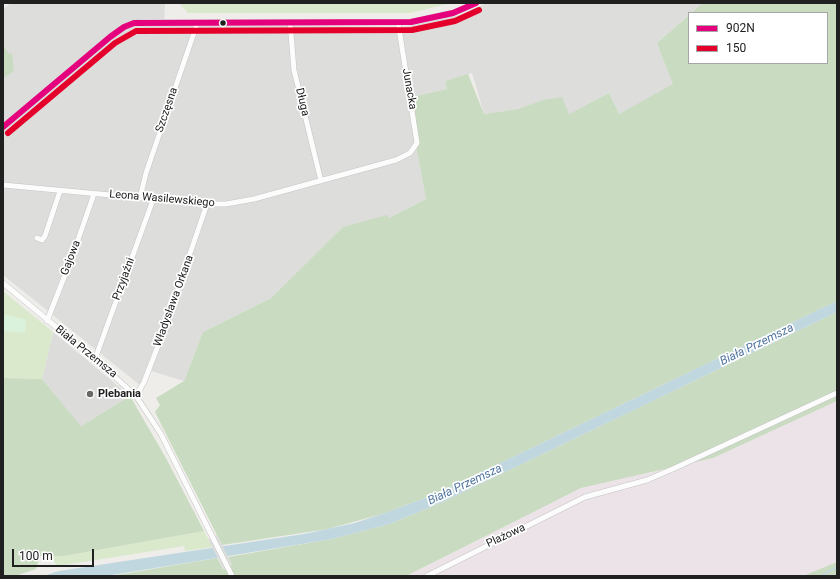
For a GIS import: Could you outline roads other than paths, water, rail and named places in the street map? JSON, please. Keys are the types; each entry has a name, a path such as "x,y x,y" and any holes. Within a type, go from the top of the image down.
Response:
{"street":[{"path":"3,127 124,26 143,22 398,22 434,18 453,13 476,3"},
{"name":"Szczęsna","path":"140,198 146,173 196,27 196,22"},
{"name":"Długa","path":"290,22 294,70 321,181"},
{"name":"Junacka","path":"398,22 418,143 410,153"},
{"name":"Leona Wasilewskiego","path":"3,185 207,204 239,202 396,160 410,153"},
{"path":"37,238 42,240 45,236 60,190"},
{"name":"Gajowa","path":"47,321 72,257 94,194"},
{"name":"Przyjaźni","path":"95,359 153,200"},
{"name":"Władysława Orkana","path":"136,396 144,382 161,338 207,204"},
{"name":"Biała Przemsza","path":"3,283 47,321 95,359 136,396 161,434 232,576"},
{"name":"Plażowa","path":"427,576 585,497 647,480 837,393"}],"water":[{"path":"837,301 837,312 443,502 389,524 332,539 106,576 43,576 59,571 304,534 355,523 382,514 436,494"}],"waterway":[{"path":"821,576 837,567"}],"place":[{"name":"Plebania","path":"90,394"}]}
